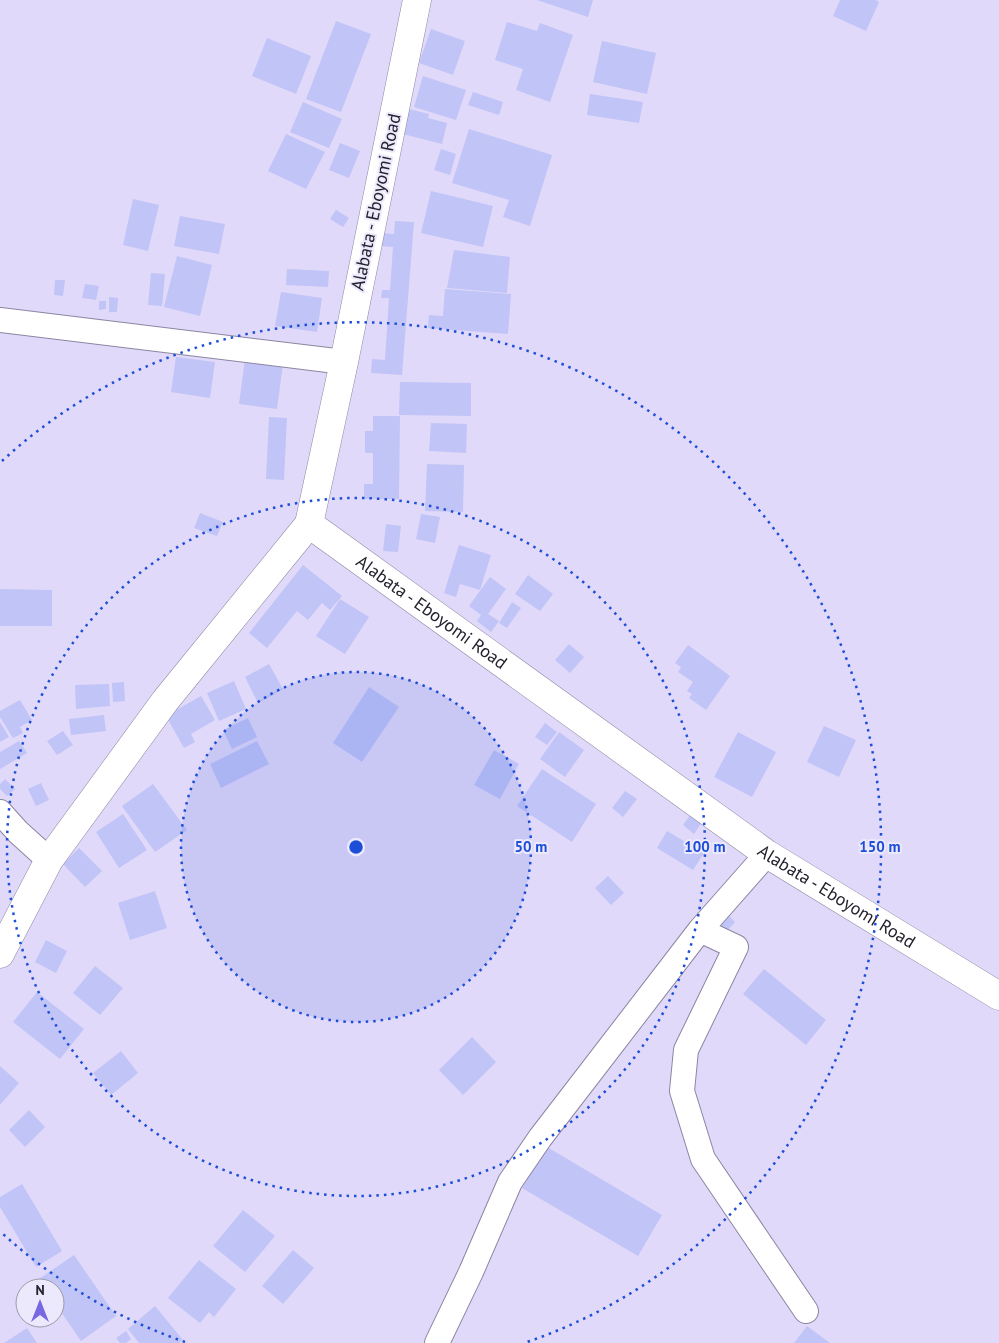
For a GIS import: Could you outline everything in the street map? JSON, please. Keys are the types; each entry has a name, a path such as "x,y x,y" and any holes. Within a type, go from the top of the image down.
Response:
{"main road":[{"name":"Alabata - Eboyomi Road","path":"417,0 344,362 309,524 767,854 999,996"},
{"path":"0,954 49,860 165,701 309,524"}],"street":[{"path":"0,320 344,362"},
{"path":"0,812 18,832 49,860"},
{"path":"437,1343 471,1272 510,1182 540,1138 700,930 767,854"},
{"path":"700,930 736,947 686,1050 682,1091 703,1159 806,1311"}],"building":[{"path":"537,0 593,0 588,17"},
{"path":"840,0 875,0 879,2 866,31 833,16"},
{"path":"336,21 371,34 341,112 306,99"},
{"path":"507,22 537,31 540,23 573,35 550,102 516,90 523,69 495,60"},
{"path":"431,29 465,41 453,75 419,63"},
{"path":"267,38 311,56 296,94 252,76"},
{"path":"602,41 656,53 647,94 593,82"},
{"path":"423,76 466,90 456,120 414,107"},
{"path":"473,92 503,102 499,115 468,105"},
{"path":"590,94 643,102 639,123 587,115"},
{"path":"303,102 342,119 329,148 290,132"},
{"path":"405,108 429,114 428,118 447,123 442,144 399,133"},
{"path":"469,129 552,155 530,226 503,217 509,200 452,183"},
{"path":"286,134 325,152 306,189 268,171"},
{"path":"340,143 360,151 349,178 329,170"},
{"path":"441,149 456,154 450,175 434,170"},
{"path":"431,191 493,206 483,247 421,233"},
{"path":"133,199 159,205 148,251 123,245"},
{"path":"336,210 349,218 343,227 330,219"},
{"path":"180,216 225,224 219,254 174,246"},
{"path":"395,221 414,222 402,375 371,373 372,359 385,360 389,298 381,298 382,290 390,290 393,247 380,246 381,233 394,234"},
{"path":"454,250 510,257 507,293 447,288"},
{"path":"177,256 212,265 200,316 164,307"},
{"path":"287,269 329,271 328,287 286,285"},
{"path":"151,273 165,274 162,306 148,305"},
{"path":"55,280 65,280 63,296 54,295"},
{"path":"85,284 99,286 96,300 82,298"},
{"path":"445,289 511,294 508,334 428,328 429,315 443,316"},
{"path":"281,292 322,298 317,332 275,326"},
{"path":"109,297 118,298 117,312 109,312"},
{"path":"99,301 106,301 106,309 99,310"},
{"path":"176,357 215,362 210,398 171,392"},
{"path":"245,359 283,364 277,409 239,404"},
{"path":"400,382 471,383 471,416 399,415"},
{"path":"373,416 400,416 399,499 364,499 364,484 373,484 373,453 365,453 365,431 373,431"},
{"path":"269,417 287,418 284,480 266,479"},
{"path":"431,423 467,424 466,453 429,451"},
{"path":"427,464 464,465 463,512 425,511"},
{"path":"200,513 223,522 217,536 194,528"},
{"path":"421,514 440,517 435,543 416,539"},
{"path":"386,524 401,526 398,552 383,551"},
{"path":"459,545 491,555 480,590 460,584 456,597 444,593"},
{"path":"303,565 342,596 330,610 322,603 308,620 297,611 267,648 249,633"},
{"path":"528,575 553,594 540,611 515,594"},
{"path":"490,577 506,589 488,614 499,621 491,632 477,621 481,615 469,606"},
{"path":"0,589 52,590 52,626 0,626"},
{"path":"340,599 369,617 345,654 316,636"},
{"path":"512,602 521,608 507,628 499,623"},
{"path":"569,644 584,657 570,673 555,660"},
{"path":"688,645 730,676 706,710 689,698 692,694 687,691 693,682 678,672 681,667 675,663"},
{"path":"269,664 283,689 258,703 245,677"},
{"path":"234,681 246,709 219,721 207,693"},
{"path":"124,682 125,701 113,702 112,683"},
{"path":"109,684 110,706 76,709 75,685"},
{"path":"369,687 399,707 362,762 333,743"},
{"path":"201,696 215,720 191,734 195,742 184,748 166,716"},
{"path":"20,700 32,720 20,727 23,733 13,738 0,717 0,711"},
{"path":"104,715 106,731 71,735 69,719"},
{"path":"248,718 257,737 232,749 223,730"},
{"path":"0,722 9,737 0,742"},
{"path":"545,723 557,732 547,745 535,737"},
{"path":"824,726 856,740 839,777 807,762"},
{"path":"63,731 73,745 57,755 47,741"},
{"path":"559,732 584,750 565,777 540,759"},
{"path":"738,732 776,752 752,797 714,777"},
{"path":"19,741 27,753 0,769 0,752"},
{"path":"257,741 269,764 221,788 210,764"},
{"path":"494,750 519,764 500,799 474,785"},
{"path":"542,769 596,804 572,842 517,806"},
{"path":"5,779 15,789 7,796 0,789 0,784"},
{"path":"41,783 49,800 36,806 28,789"},
{"path":"153,784 187,830 155,852 122,806"},
{"path":"625,791 637,799 623,817 612,808"},
{"path":"123,814 147,850 119,868 96,832"},
{"path":"691,814 702,822 694,834 683,825"},
{"path":"667,831 704,853 693,870 657,848"},
{"path":"79,848 102,871 85,887 63,864"},
{"path":"608,876 624,893 611,905 595,888"},
{"path":"155,891 167,928 130,940 118,903"},
{"path":"726,913 735,922 727,931 718,923"},
{"path":"46,940 67,951 56,973 35,962"},
{"path":"95,966 123,988 100,1015 73,993"},
{"path":"764,969 826,1020 806,1045 743,994"},
{"path":"37,992 84,1029 60,1059 13,1022"},
{"path":"472,1037 496,1062 463,1095 439,1070"},
{"path":"121,1051 138,1073 111,1095 93,1073"},
{"path":"0,1066 19,1083 0,1105"},
{"path":"29,1110 45,1127 25,1147 9,1130"},
{"path":"547,1147 662,1215 638,1256 522,1188"},
{"path":"22,1184 62,1251 36,1267 0,1207 0,1197"},
{"path":"243,1210 275,1236 245,1272 213,1246"},
{"path":"293,1250 314,1268 283,1304 262,1286"},
{"path":"74,1255 116,1316 81,1341 65,1318 65,1278 40,1278"},
{"path":"199,1260 236,1289 214,1317 209,1312 200,1323 168,1298"},
{"path":"155,1306 183,1340 179,1343 139,1343 128,1329"},
{"path":"807,1326 830,1343 794,1343"},
{"path":"27,1328 37,1343 4,1343"},
{"path":"126,1331 131,1339 126,1343 120,1343 116,1338"}]}
